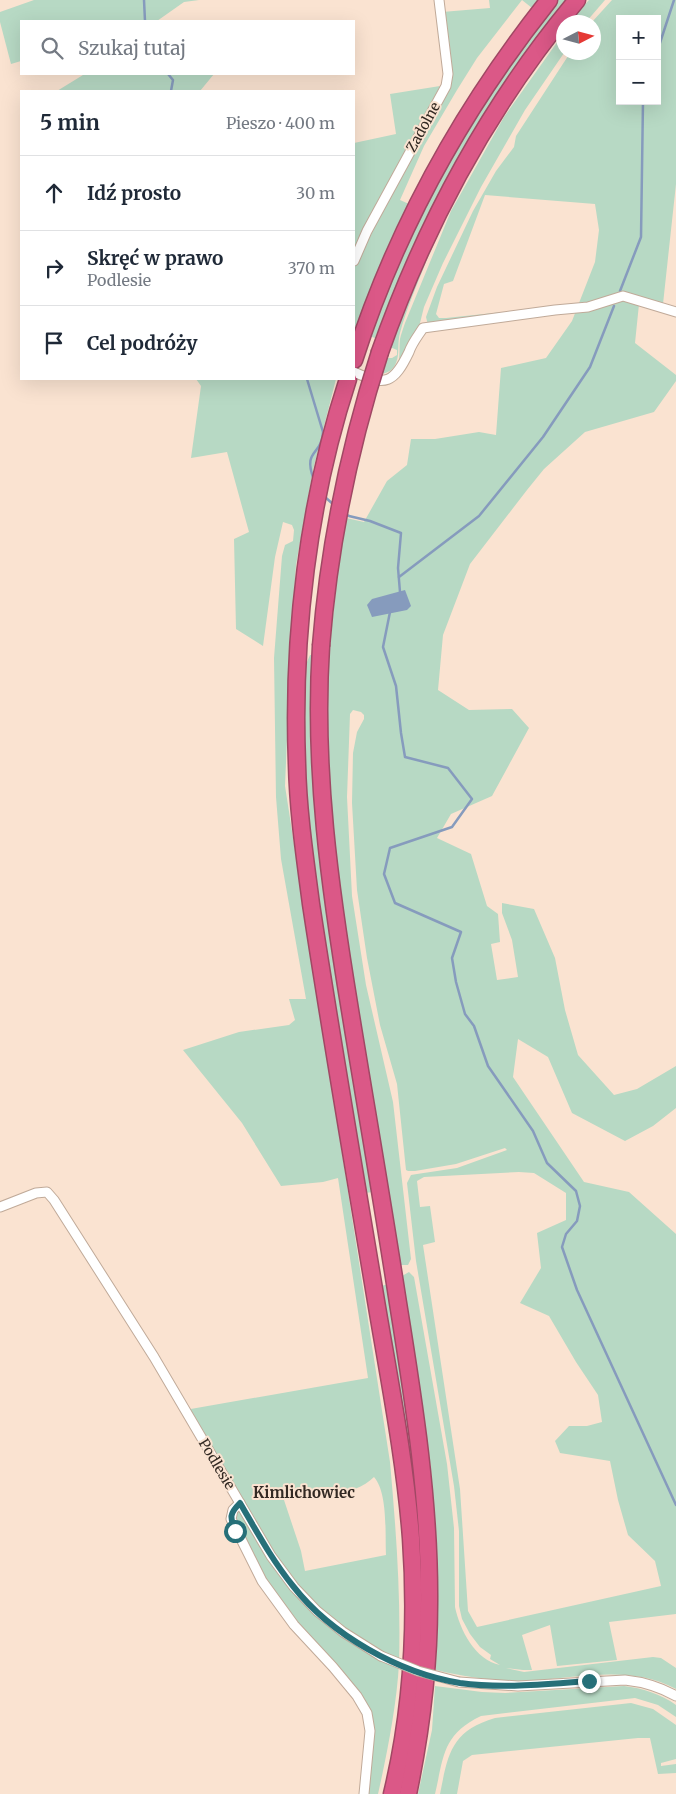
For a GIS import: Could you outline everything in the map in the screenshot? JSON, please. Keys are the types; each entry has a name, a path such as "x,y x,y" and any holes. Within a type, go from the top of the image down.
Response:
{"highway":[{"path":"356,352 401,238 444,154 490,80 549,0"},
{"path":"408,1794 419,1736 427,1665 429,1603 426,1520 418,1437 406,1352 343,966 326,846 321,798 319,734 321,646 328,578 341,495 356,432 391,319 420,249 468,158 514,84 548,36 578,0"},
{"path":"348,380 331,438 316,509 305,578 296,708 297,766 307,878 397,1429 411,1536 413,1603 411,1668 402,1742 392,1794"}],"street":[{"name":"Zadolne","path":"355,259 367,231 446,86 448,74 439,0"},
{"path":"355,372 377,380 393,377 402,367 423,328 588,306 623,296 676,312"},
{"name":"Podlesie","path":"0,1207 36,1193 47,1192 54,1200 154,1357 271,1556 294,1587 318,1612 342,1632 381,1656 418,1671 459,1682 518,1686 625,1680 656,1686 676,1696"},
{"path":"240,1503 233,1510 230,1519 262,1581 294,1625 357,1696 367,1713 370,1731 364,1794"}],"green space":[{"path":"34,0 199,0 184,2 158,20 20,20 20,61 11,64 0,22 0,12"},
{"path":"489,0 522,0 477,58 424,146 400,200 409,204 388,249 357,327 355,326 355,266 450,78 442,12 490,8"},
{"path":"522,0 539,0 532,8"},
{"path":"555,0 571,0 559,15 556,15 556,19 529,54 380,334 377,333 375,338 372,337 388,283 457,143"},
{"path":"589,0 605,0 592,15 575,15"},
{"path":"612,0 676,0 676,184 663,304 639,304 635,343 676,375 676,381 654,412 585,432 544,469 470,564 443,635 438,690 469,710 512,709 529,728 492,796 451,814 437,838 471,854 487,906 498,914 500,942 491,944 497,980 518,977 512,940 502,913 502,903 534,909 555,958 565,1010 578,1055 614,1095 637,1089 676,1066 676,1108 653,1126 625,1141 572,1113 548,1057 518,1039 513,1077 584,1182 629,1192 676,1234 676,1614 609,1622 617,1660 557,1666 550,1625 522,1635 532,1670 506,1668 524,1672 653,1657 661,1658 676,1668 676,1689 657,1681 616,1674 511,1681 492,1680 436,1670 437,1570 431,1469 402,1276 409,1272 414,1277 447,1464 454,1528 455,1607 457,1616 465,1634 476,1651 491,1662 500,1665 490,1659 491,1655 480,1647 470,1634 462,1619 459,1606 459,1531 454,1486 416,1261 407,1183 411,1175 457,1168 507,1150 505,1148 456,1164 415,1171 406,1170 397,1084 380,1025 367,958 357,890 352,803 353,753 357,732 364,719 364,715 353,710 350,714 347,797 352,896 366,985 393,1102 411,1259 408,1265 401,1265 399,1263 348,957 330,819 326,716 330,643 342,535 346,518 364,522 387,481 407,465 411,439 435,439 479,432 496,435 501,368 546,358 572,321 595,262 599,230 595,204 485,195 453,281 444,284 436,314 439,318 446,318 503,312 428,325 426,317 437,287 473,211 496,171 514,147 516,136 565,60 601,60 601,15 598,15","holes":["519,1172 534,1173 566,1193 566,1220 537,1233 541,1268 520,1303 549,1316 598,1395 602,1422 587,1426 569,1426 555,1441 560,1453 610,1461 628,1535 655,1561 661,1586 477,1627 468,1611 460,1489 423,1245 435,1242 430,1206 420,1207 417,1181 424,1177"]},
{"path":"556,39 556,41 523,86 487,142 454,201 408,306 399,337 398,356 396,363 394,367 382,374 387,358 397,355 397,350 390,347 417,277 448,209 482,148 527,79"},
{"path":"556,44 556,60 559,60 525,110 481,187 443,263 424,307 419,327 395,372 381,378 397,366 400,339 405,323 451,211 504,117"},
{"path":"83,75 213,75 201,90 59,90"},
{"path":"440,86 355,249 355,143 396,134 390,94"},
{"path":"197,380 336,380 313,470 296,565 285,786 390,1462 398,1562 399,1663 391,1729 378,1794 364,1794 367,1713 262,1581 231,1519 240,1503 185,1410 368,1378 338,1178 323,1182 281,1186 242,1123 183,1050 239,1032 289,1025 295,1020 289,999 306,999 281,859 276,797 274,658 282,556 285,545 293,541 294,530 292,525 283,522 275,557 263,646 236,629 234,539 249,532 227,452 191,458 201,386","holes":["374,1477 382,1493 385,1514 386,1555 305,1571 301,1551 284,1500 344,1493 365,1484"]},
{"path":"310,655 311,662 314,663 314,713 374,1192 364,1193 307,837 302,712 303,662 307,662"},
{"path":"390,1284 421,1511 416,1676 380,1286"},
{"path":"435,1686 505,1693 624,1686 651,1692 670,1701 676,1705 676,1717 658,1705 635,1698 481,1716 468,1723 452,1739 443,1758 435,1794 418,1794 432,1730"},
{"path":"631,1703 653,1709 676,1725 676,1759 661,1763 661,1766 676,1764 676,1773 658,1774 650,1738 638,1738 472,1755 463,1761 457,1794 440,1794 449,1756 454,1746 460,1737 480,1723 495,1718"}],"water":[{"path":"405,590 411,606 407,610 372,617 367,605 372,599"}],"waterway":[{"path":"144,0 145,20"},
{"path":"661,40 674,0"},
{"path":"169,75 173,80 171,90"},
{"path":"620,291 641,237 643,105"},
{"path":"399,577 479,516 543,437 590,367 614,306"},
{"path":"307,380 323,432 322,440 310,463 314,480"},
{"path":"325,497 334,505"},
{"path":"344,513 401,533 398,568 400,592"},
{"path":"390,612 383,647 396,686 405,757 448,768 472,799 452,827 390,848 384,874 395,903 461,932 452,958 456,982 465,1014 474,1026 488,1066 533,1131 547,1163 576,1191 580,1206 577,1221 566,1234 562,1247 577,1290 676,1505"}],"district":[{"name":"Kimlichowiec","path":"304,1492"}],"route":[{"path":"235,1531 230,1519 233,1510 240,1503 271,1556 294,1587 308,1602 342,1632 369,1649 399,1664 434,1676 470,1684 518,1686 589,1681"}]}
